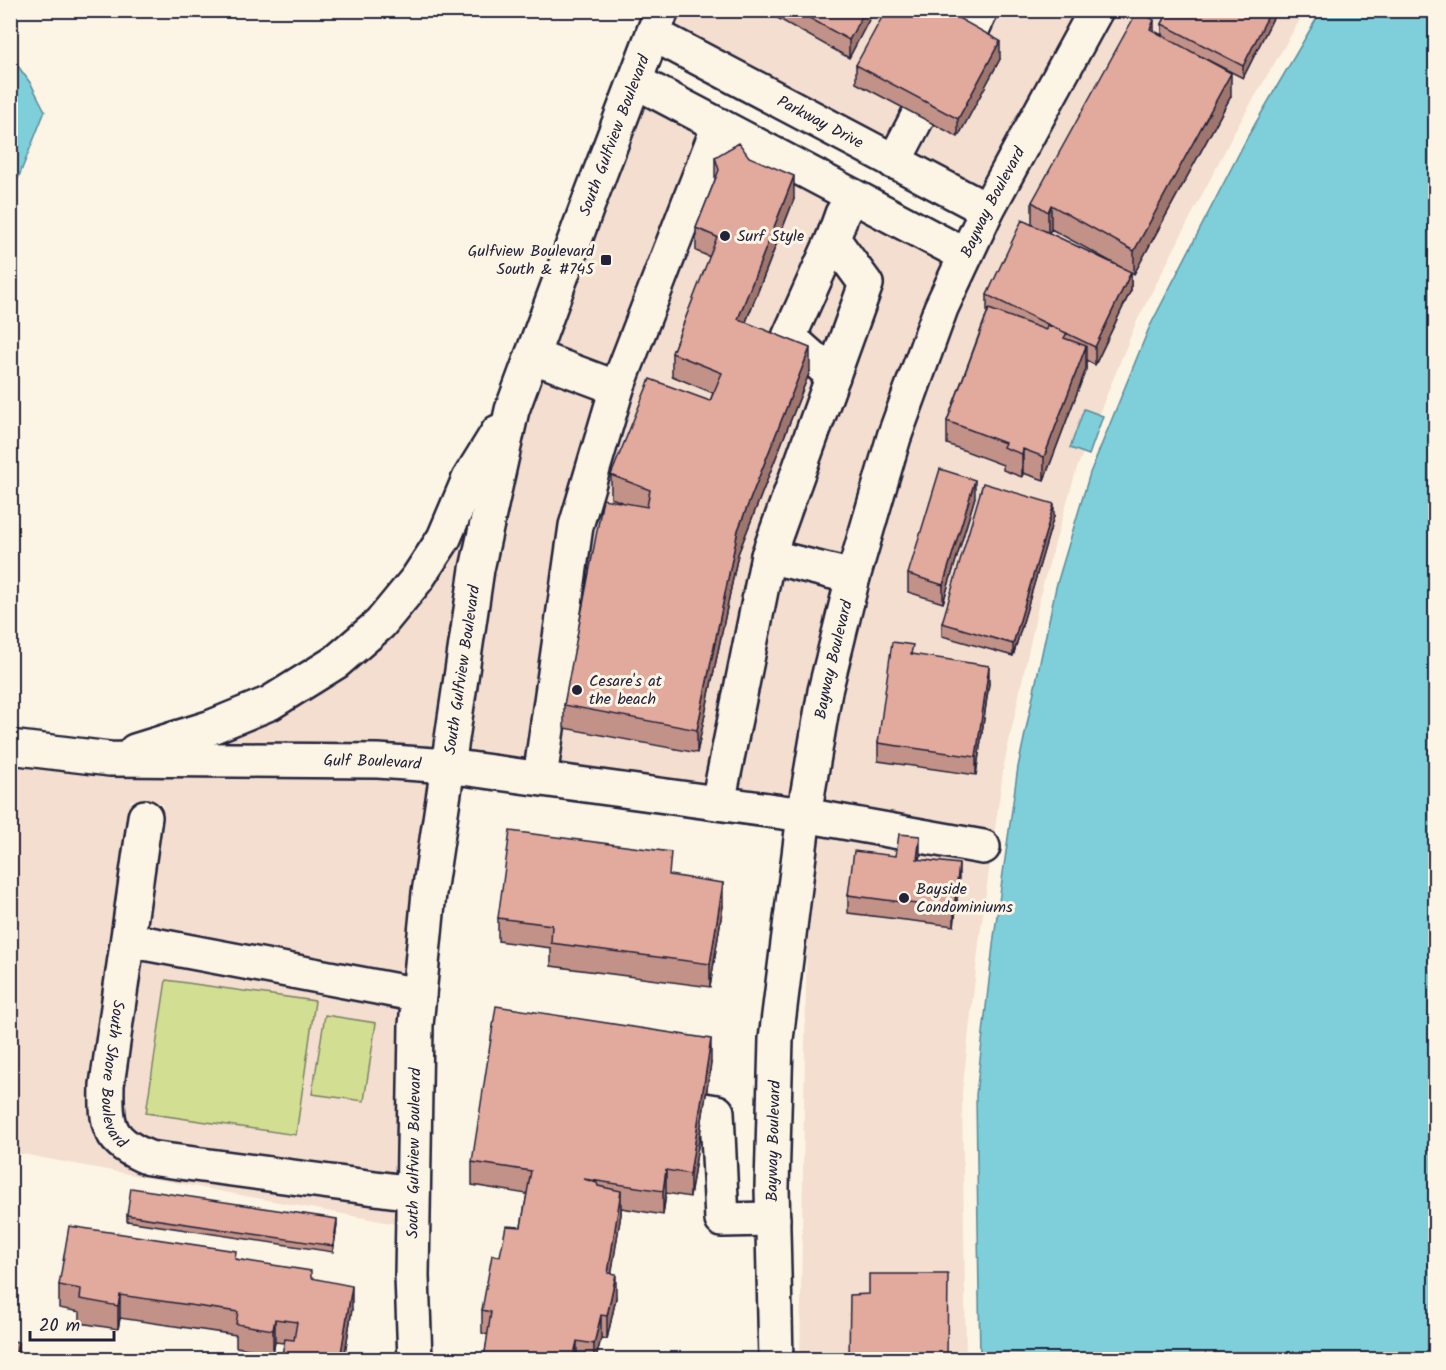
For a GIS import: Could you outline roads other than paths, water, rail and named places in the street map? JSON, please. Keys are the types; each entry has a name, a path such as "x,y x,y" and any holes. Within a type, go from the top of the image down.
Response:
{"street":[{"path":"967,40 981,10"},
{"name":"Bayway Boulevard","path":"776,1359 773,1219 776,1039 804,815 825,691 853,577 894,437 941,308 987,210 1096,10"},
{"name":"Parkway Drive","path":"657,22 894,162 987,210"},
{"name":"South Gulfview Boulevard","path":"415,1359 413,1193 416,1025 429,893 477,569 512,410 657,22"},
{"path":"635,81 965,255"},
{"path":"894,162 918,116"},
{"path":"540,778 576,526 617,388 719,125"},
{"path":"833,376 789,337 842,214 853,196"},
{"path":"718,803 768,556 867,284 833,239"},
{"path":"532,356 617,388"},
{"path":"110,759 209,728 270,703 336,662 380,624 417,579 444,538 469,479 512,410"},
{"path":"768,556 853,577"},
{"name":"Gulf Boulevard","path":"10,747 110,759 378,761 448,766 804,815 983,847"},
{"name":"South Shore Boulevard","path":"145,817 107,1085 106,1113 114,1134 127,1149 149,1158 413,1193"},
{"path":"129,930 419,995"},
{"path":"704,1110 717,1112 722,1220 773,1219"}],"water":[{"path":"1321,11 1435,11 1435,1359 980,1359 976,1095 994,937 1018,767 1056,587 1090,473 1149,328 1248,136"},
{"path":"10,55 31,84 45,111 18,179 11,182"},
{"path":"1084,409 1103,416 1089,455 1070,448"}],"place":[{"name":"Surf Style","path":"725,236"},
{"name":"Gulfview Boulevard South & #745","path":"606,260"},
{"name":"Cesare's at the beach","path":"577,690"},
{"name":"Bayside Condominiums","path":"904,898"}]}
